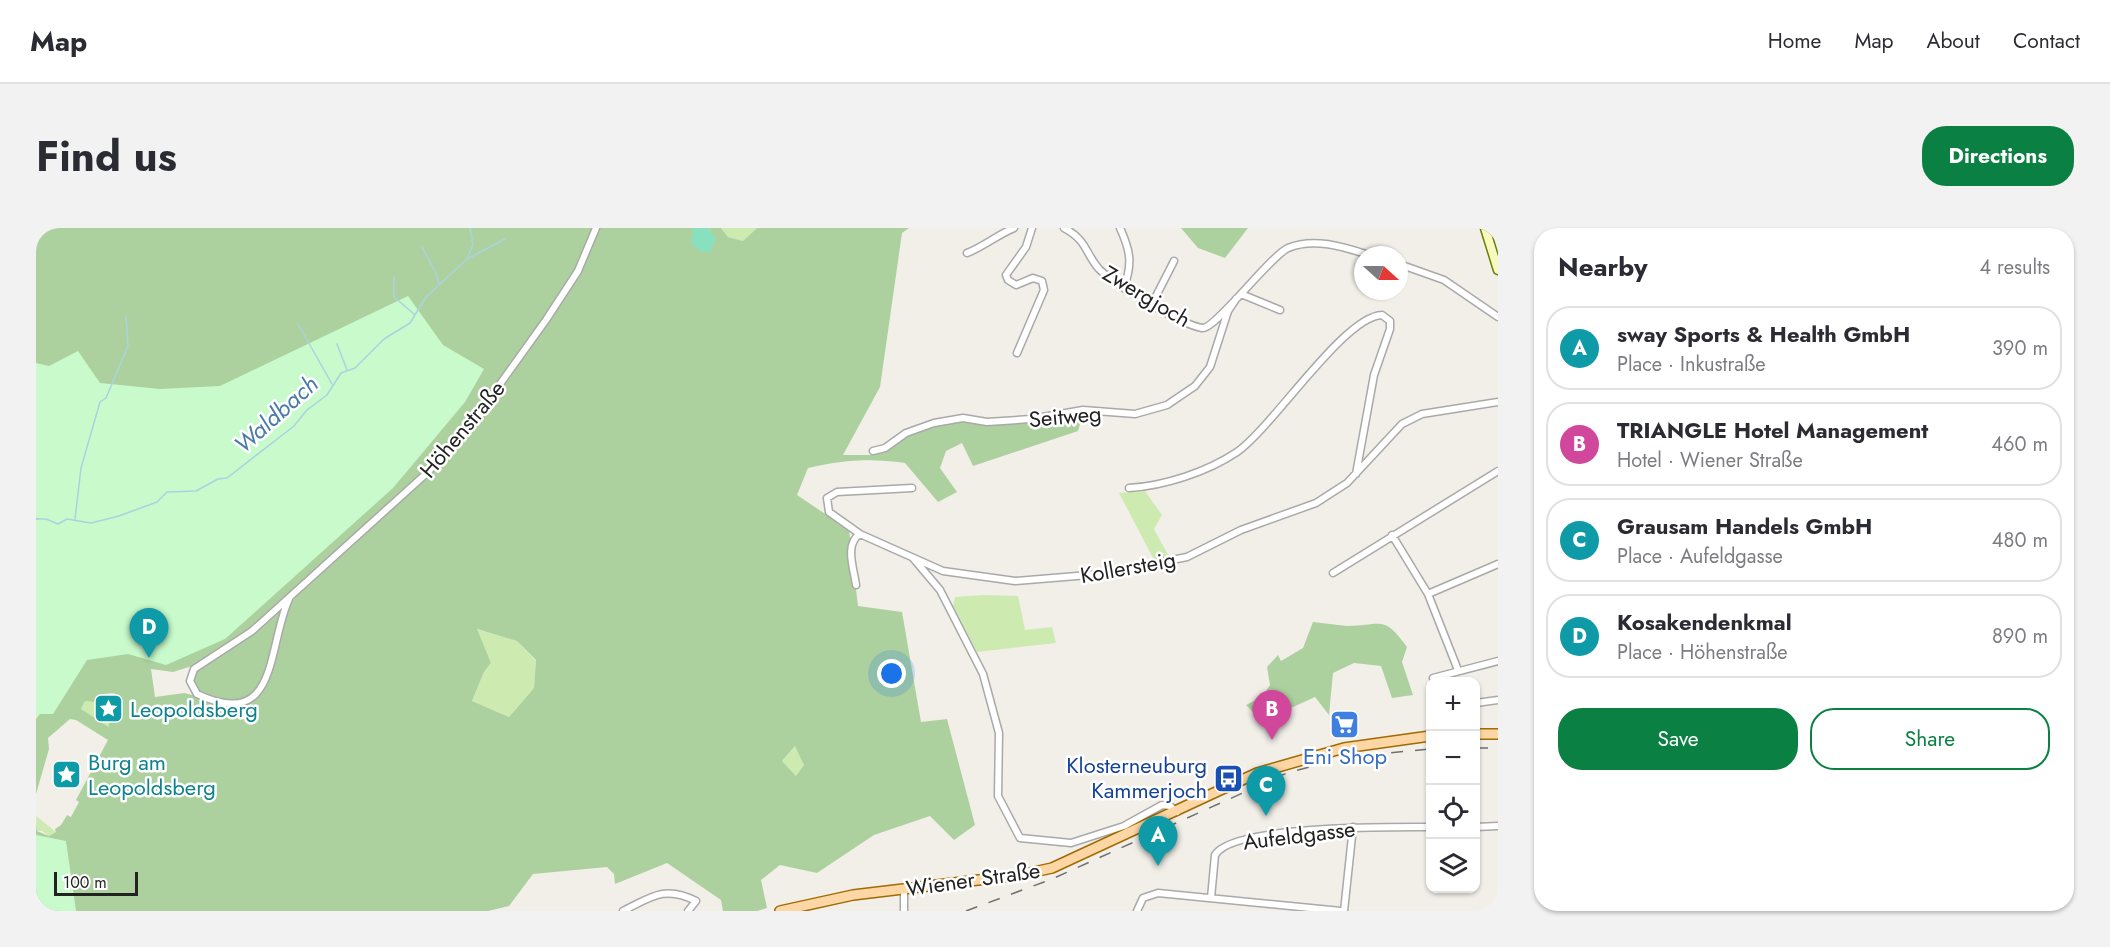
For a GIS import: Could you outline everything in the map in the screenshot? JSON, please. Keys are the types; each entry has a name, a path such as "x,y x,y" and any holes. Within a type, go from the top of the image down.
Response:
{"main road":[{"path":"1480,734 1498,734"},
{"name":"Wiener Straße","path":"780,911 853,895 1020,875 1052,868 1257,773 1293,761 1371,743 1426,737"}],"street":[{"name":"Höhenstraße","path":"289,598 269,673 260,692 252,698 232,702 203,697 193,690 190,678 194,669 233,645 408,492 495,391 578,271 596,228"},
{"path":"967,253 1014,228"},
{"path":"1017,354 1044,290 1042,281 1033,278 1016,285 1012,284 1006,274 1026,247 1032,228"},
{"name":"Zwergjoch","path":"1065,228 1075,233 1087,247 1096,266 1107,276 1152,304 1200,328 1207,328 1238,296"},
{"path":"1120,228 1130,250 1131,262 1124,286"},
{"path":"1485,228 1498,270"},
{"path":"1280,310 1238,296 1288,248 1315,244 1338,245 1354,250"},
{"path":"1152,304 1174,261"},
{"path":"1408,267 1444,280 1498,317"},
{"name":"Seitweg","path":"873,451 885,447 906,433 934,423 963,418 987,422 1020,420 1083,410 1135,414 1167,405 1195,386 1210,367 1228,311 1238,296"},
{"path":"1129,488 1166,483 1216,463 1236,452 1253,438 1334,346 1363,323 1376,315 1382,315 1390,321 1390,329 1374,375 1356,474"},
{"name":"Kollersteig","path":"912,488 832,493 827,498 829,512 860,534 943,571 1015,581 1123,570 1187,557 1240,530 1316,502 1336,492 1356,474 1402,424 1410,419 1422,414 1498,402"},
{"path":"1333,573 1498,471"},
{"path":"856,585 851,544 860,534"},
{"path":"1392,535 1428,594 1458,670"},
{"path":"913,557 940,590 983,674 999,733 998,796 1020,838 1071,843 1124,826 1162,805 1170,806 1177,812"},
{"path":"1428,594 1498,564"},
{"path":"1436,677 1498,661"},
{"path":"1480,702 1498,700"},
{"path":"1480,827 1498,826"},
{"path":"1137,911 1143,898 1156,893 1342,911 1353,827"},
{"name":"Aufeldgasse","path":"1211,898 1215,858 1221,848 1254,838 1353,827 1426,827"},
{"path":"904,888 904,911"},
{"path":"623,911 659,892 676,893 696,901 688,911"}],"green space":[{"path":"36,228 693,228 694,235 716,239 708,228 721,228 728,237 743,241 757,228 909,228 902,233 880,387 843,455 871,455 895,441 897,443 909,436 960,418 983,422 1084,410 1078,431 973,466 962,443 946,451 940,468 957,492 938,502 905,463 868,460 808,468 797,495 849,530 858,606 902,612 921,722 947,719 975,825 954,840 930,816 874,835 817,873 780,865 761,880 767,908 757,911 723,911 721,900 667,863 615,884 614,874 607,867 533,874 509,906 488,911 36,911 36,822 37,831 49,836 56,832 55,829 61,825 67,815 71,817 79,802 76,800 108,740 76,720 70,719 48,738 49,749 36,794","holes":["477,629 517,641 536,660 534,688 509,717 472,701 484,672 491,663","192,666 189,677 192,695 184,693 155,697 151,669 173,672","115,693 108,717 109,727 81,709 85,701 96,702 103,694","795,746 804,765 796,776 782,761"]},
{"path":"693,228 708,228 716,238 710,252 702,252 691,244"},
{"path":"721,228 757,228 743,241 728,237"},
{"path":"1181,228 1248,228 1225,258 1198,248"},
{"path":"408,296 443,345 484,369 465,402 393,488 225,639 166,665 128,654 87,660 53,714 40,714 36,719 36,520 41,518 36,518 36,363 49,366 78,351 100,383 160,389 220,386"},
{"path":"1145,491 1162,515 1154,529 1173,564 1149,569 1153,558 1119,493"},
{"path":"1018,596 1025,630 1052,627 1056,643 977,652 953,606 955,597"},
{"path":"1313,622 1347,626 1381,624 1387,626 1407,647 1402,662 1413,695 1392,698 1381,666 1354,663 1333,673 1329,715 1315,697 1262,721 1246,705 1262,697 1270,685 1267,667 1278,655 1281,661 1303,648"},
{"path":"476,629 517,641 536,661 534,688 509,717 472,701 484,672 491,663"},
{"path":"115,693 108,717 109,727 81,709 85,701"},
{"path":"796,745 804,765 796,777 782,761"},
{"path":"36,816 56,832 49,836 42,831 37,831"},
{"path":"36,835 66,841 76,911 36,911"}],"waterway":[{"name":"Waldbach","path":"36,519 46,519 58,524 67,519 91,523 119,516 157,502 167,492 196,491 218,479 227,478 294,426 307,410 327,395 341,373 355,368 384,339 410,323 426,297 467,259 473,245 470,228"},
{"path":"469,258 505,239"},
{"path":"422,247 436,273 439,284"},
{"path":"394,277 394,297 414,314"},
{"path":"75,519 81,468 100,402 106,398 128,346 126,316"},
{"path":"298,324 332,384"},
{"path":"337,344 347,370"}],"railway":[{"path":"1480,748 1498,748"},
{"path":"966,911 1052,879 1287,773 1347,757 1426,749"}],"place":[{"name":"Kosakendenkmal","path":"149,658"},
{"name":"Leopoldsberg","path":"109,709"},
{"name":"Eni Shop","path":"1345,724"},
{"name":"TRIANGLE Hotel Management","path":"1272,740"},
{"name":"Burg am Leopoldsberg","path":"67,775"},
{"name":"Klosterneuburg Kammerjoch","path":"1228,778"},
{"name":"Grausam Handels GmbH","path":"1266,816"},
{"name":"sway Sports & Health GmbH","path":"1158,866"}]}
